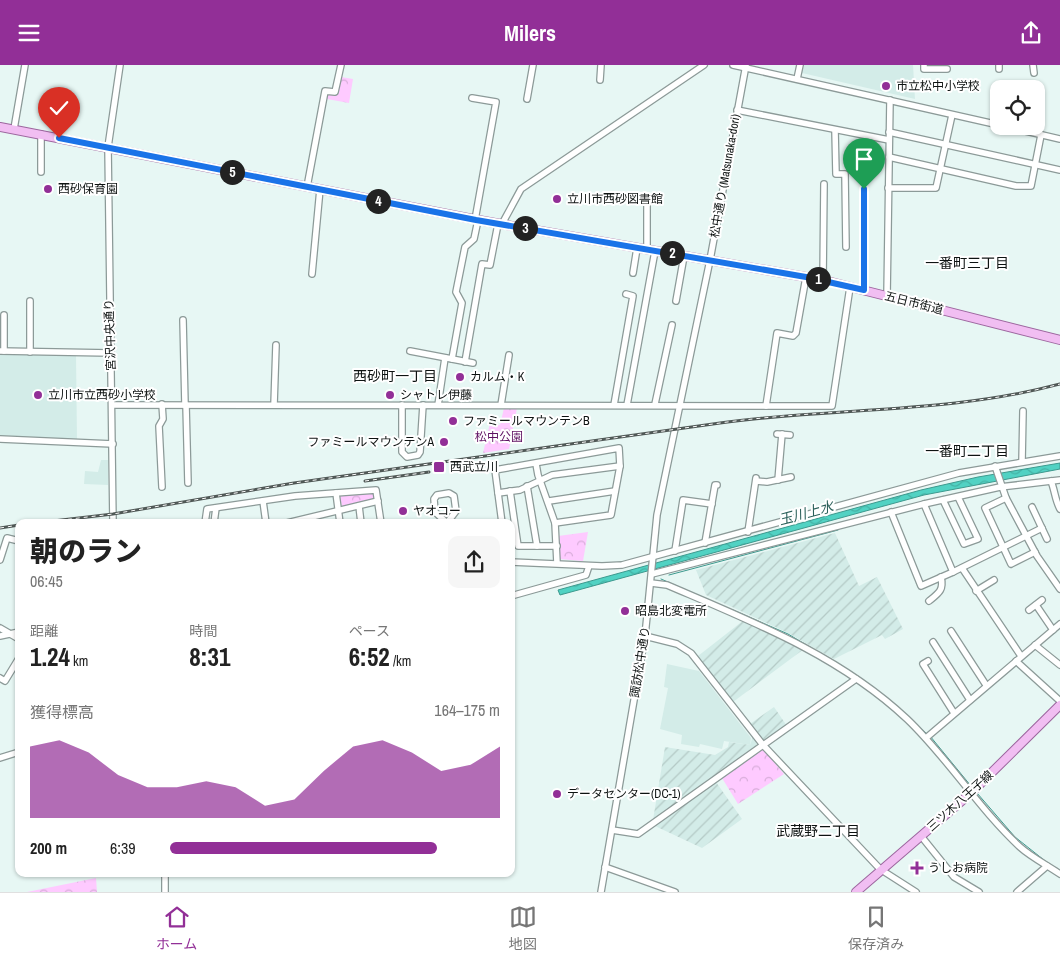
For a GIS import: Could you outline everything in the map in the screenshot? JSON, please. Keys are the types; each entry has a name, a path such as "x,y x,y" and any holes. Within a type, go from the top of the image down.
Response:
{"main road":[{"name":"五日市街道","path":"0,127 477,220 823,280 1060,340"},
{"name":"三ツ木八王子線","path":"856,892 880,869 972,792 1060,705"}],"street":[{"path":"14,129 25,65"},
{"name":"宮沢中央通り","path":"113,519 108,147 120,65"},
{"path":"307,187 324,91 335,93 341,65"},
{"path":"527,99 533,65"},
{"path":"600,80 601,65"},
{"path":"465,362 482,265 490,265 500,224 521,189 659,98 704,65"},
{"path":"734,65 990,123"},
{"path":"797,79 800,65"},
{"path":"924,65 924,69 946,69"},
{"path":"1033,65 1034,73"},
{"name":"松中通り (Matsunaka-dori)","path":"675,432 710,260 745,66"},
{"path":"438,405 462,303 456,292 465,247 474,239 496,103 472,98"},
{"path":"886,296 890,100"},
{"path":"737,110 889,140"},
{"path":"888,188 936,188 952,115"},
{"path":"835,130 836,174 845,174 846,247"},
{"path":"889,132 1060,170"},
{"path":"41,134 41,172"},
{"path":"889,157 1016,186 1031,186 1041,135 1060,139"},
{"path":"823,280 824,184"},
{"path":"312,273 320,189"},
{"path":"864,189 864,290"},
{"path":"627,405 651,250 647,204"},
{"path":"633,273 637,248"},
{"path":"676,301 684,256"},
{"path":"766,406 777,333 793,336 796,333 806,277"},
{"path":"112,405 655,404 832,406 850,287"},
{"path":"614,405 633,296 626,294"},
{"path":"30,301 30,352"},
{"path":"4,315 2,351 111,353"},
{"path":"183,320 186,480"},
{"path":"655,404 659,369 670,329"},
{"path":"274,405 276,345"},
{"path":"410,351 472,363"},
{"path":"501,405 510,355"},
{"path":"508,365 516,366"},
{"path":"162,405 163,419 159,425 162,487"},
{"path":"402,405 402,452 407,457 418,455 420,452 422,405"},
{"path":"1022,462 1023,411"},
{"name":"諏訪松中通り","path":"601,892 645,636 657,515 675,432"},
{"path":"778,480 780,434 790,435"},
{"path":"0,439 112,444"},
{"path":"501,519 495,470 619,448 620,466 610,516 556,523"},
{"path":"515,562 614,567 653,560 675,551 895,490 1022,462 1060,456"},
{"path":"536,464 540,481 556,523 557,563"},
{"path":"498,493 528,486 552,475 620,466"},
{"path":"996,468 1006,498 1026,536 1060,589"},
{"path":"748,532 756,479 766,482 790,477"},
{"path":"652,573 891,512 958,497 1000,484 1060,480"},
{"path":"1050,481 1055,490 1054,499 1060,509"},
{"path":"705,543 715,485 717,485"},
{"path":"528,486 536,546"},
{"path":"206,519 207,509 263,501 376,490 380,519"},
{"path":"510,491 514,519"},
{"path":"549,501 615,491"},
{"path":"336,493 339,519"},
{"path":"446,519 435,512 434,499 437,495 449,493 454,496 456,511 448,519"},
{"path":"943,500 964,544 978,539 958,497"},
{"path":"1006,498 985,508 1011,565 1035,552"},
{"path":"675,551 683,500 712,504"},
{"path":"263,501 265,519"},
{"path":"303,519 378,501"},
{"path":"924,504 952,572"},
{"path":"359,506 361,519"},
{"path":"1032,507 1048,539"},
{"path":"215,519 216,508"},
{"path":"891,512 921,586 1042,528"},
{"path":"515,525 518,546 557,546"},
{"path":"0,560 7,538 15,540"},
{"path":"515,595 586,575 589,566"},
{"path":"962,568 1022,656"},
{"path":"929,601 942,591 942,577"},
{"path":"976,591 994,580"},
{"path":"651,583 668,585 780,633 856,679 901,711 928,736 972,792 1021,848 1060,874"},
{"path":"1029,610 1042,600"},
{"path":"1036,605 1053,630"},
{"path":"928,736 1060,624"},
{"path":"0,628 15,637"},
{"path":"951,631 986,685"},
{"path":"0,636 15,633"},
{"path":"645,636 677,644 691,653 763,745 880,869 916,892"},
{"path":"933,642 970,700"},
{"path":"1035,645 1060,665"},
{"path":"928,661 923,664 954,713"},
{"path":"1016,661 1060,701"},
{"path":"0,678 5,681 15,665"},
{"path":"612,830 638,834 856,679"},
{"path":"0,758 15,753"},
{"path":"921,836 954,877 978,892"},
{"path":"1017,892 1047,866"},
{"path":"606,867 675,892"},
{"path":"165,877 165,892"}],"shaded area":[{"name":"市立松中小学校","path":"804,65 913,65 915,99 802,73"},
{"name":"立川市立西砂小学校","path":"0,355 76,355 77,440 0,436"},
{"path":"101,460 108,460 108,485 84,484 85,471 98,472"},
{"path":"835,533 859,586 877,577 903,629 885,639 882,635 834,659 786,632 706,595 696,570"},
{"path":"744,620 804,649 733,702 698,656"},
{"path":"667,664 699,671 751,738 750,745 724,741 722,749 700,744 699,747 681,744 682,735 660,729 668,688 664,687"},
{"path":"774,707 787,726 763,741 750,724"},
{"path":"753,736 757,743 756,746 653,820 665,747 715,755 728,747 729,742 750,745"},
{"path":"716,782 742,819 702,848 655,826"}],"green space":[{"path":"341,77 353,79 349,103 327,99 328,94 338,95"},
{"name":"松中公園","path":"504,408 517,408 509,449 483,453 490,423 500,425"},
{"path":"373,492 374,499 342,507 340,495"},
{"path":"588,532 583,561 559,559 558,536"},
{"path":"763,749 784,774 738,804 722,778"},
{"path":"96,878 97,892 27,892"}],"water":[{"path":"1060,463 1060,469 924,495 560,595 558,590 921,490 978,477"}],"waterway":[{"path":"669,575 838,530"},
{"path":"661,579 700,596"},
{"path":"733,610 788,634 815,650"},
{"path":"857,676 866,682"},
{"path":"896,706 927,734"},
{"path":"930,736 971,786"},
{"path":"977,793 1015,837 1049,864"}],"railway":[{"path":"70,519 113,514 294,483 720,423 806,414 891,409 975,401 1018,394 1060,384"},
{"path":"365,481 429,472"},
{"path":"0,528 15,526"}],"place":[{"name":"市立松中小学校","path":"886,86"},
{"name":"西砂保育園","path":"48,189"},
{"name":"立川市西砂図書館","path":"557,199"},
{"name":"カルム・K","path":"460,377"},
{"name":"立川市立西砂小学校","path":"38,395"},
{"name":"シャトレ伊藤","path":"390,395"},
{"name":"ファミールマウンテンB","path":"453,421"},
{"name":"ファミールマウンテンA","path":"444,442"},
{"name":"西武立川","path":"439,467"},
{"name":"ヤオコー","path":"403,511"},
{"name":"昭島北変電所","path":"625,611"},
{"name":"データセンター(DC-1)","path":"557,794"},
{"name":"うしお病院","path":"917,868"}],"district":[{"name":"一番町三丁目","path":"967,263"},
{"name":"西砂町一丁目","path":"395,376"},
{"name":"一番町二丁目","path":"967,451"},
{"name":"武蔵野二丁目","path":"818,831"}],"route":[{"path":"59,138 476,220 823,280 864,290 864,189"}],"water label":[{"name":"玉川上水","path":"806,513"}]}
